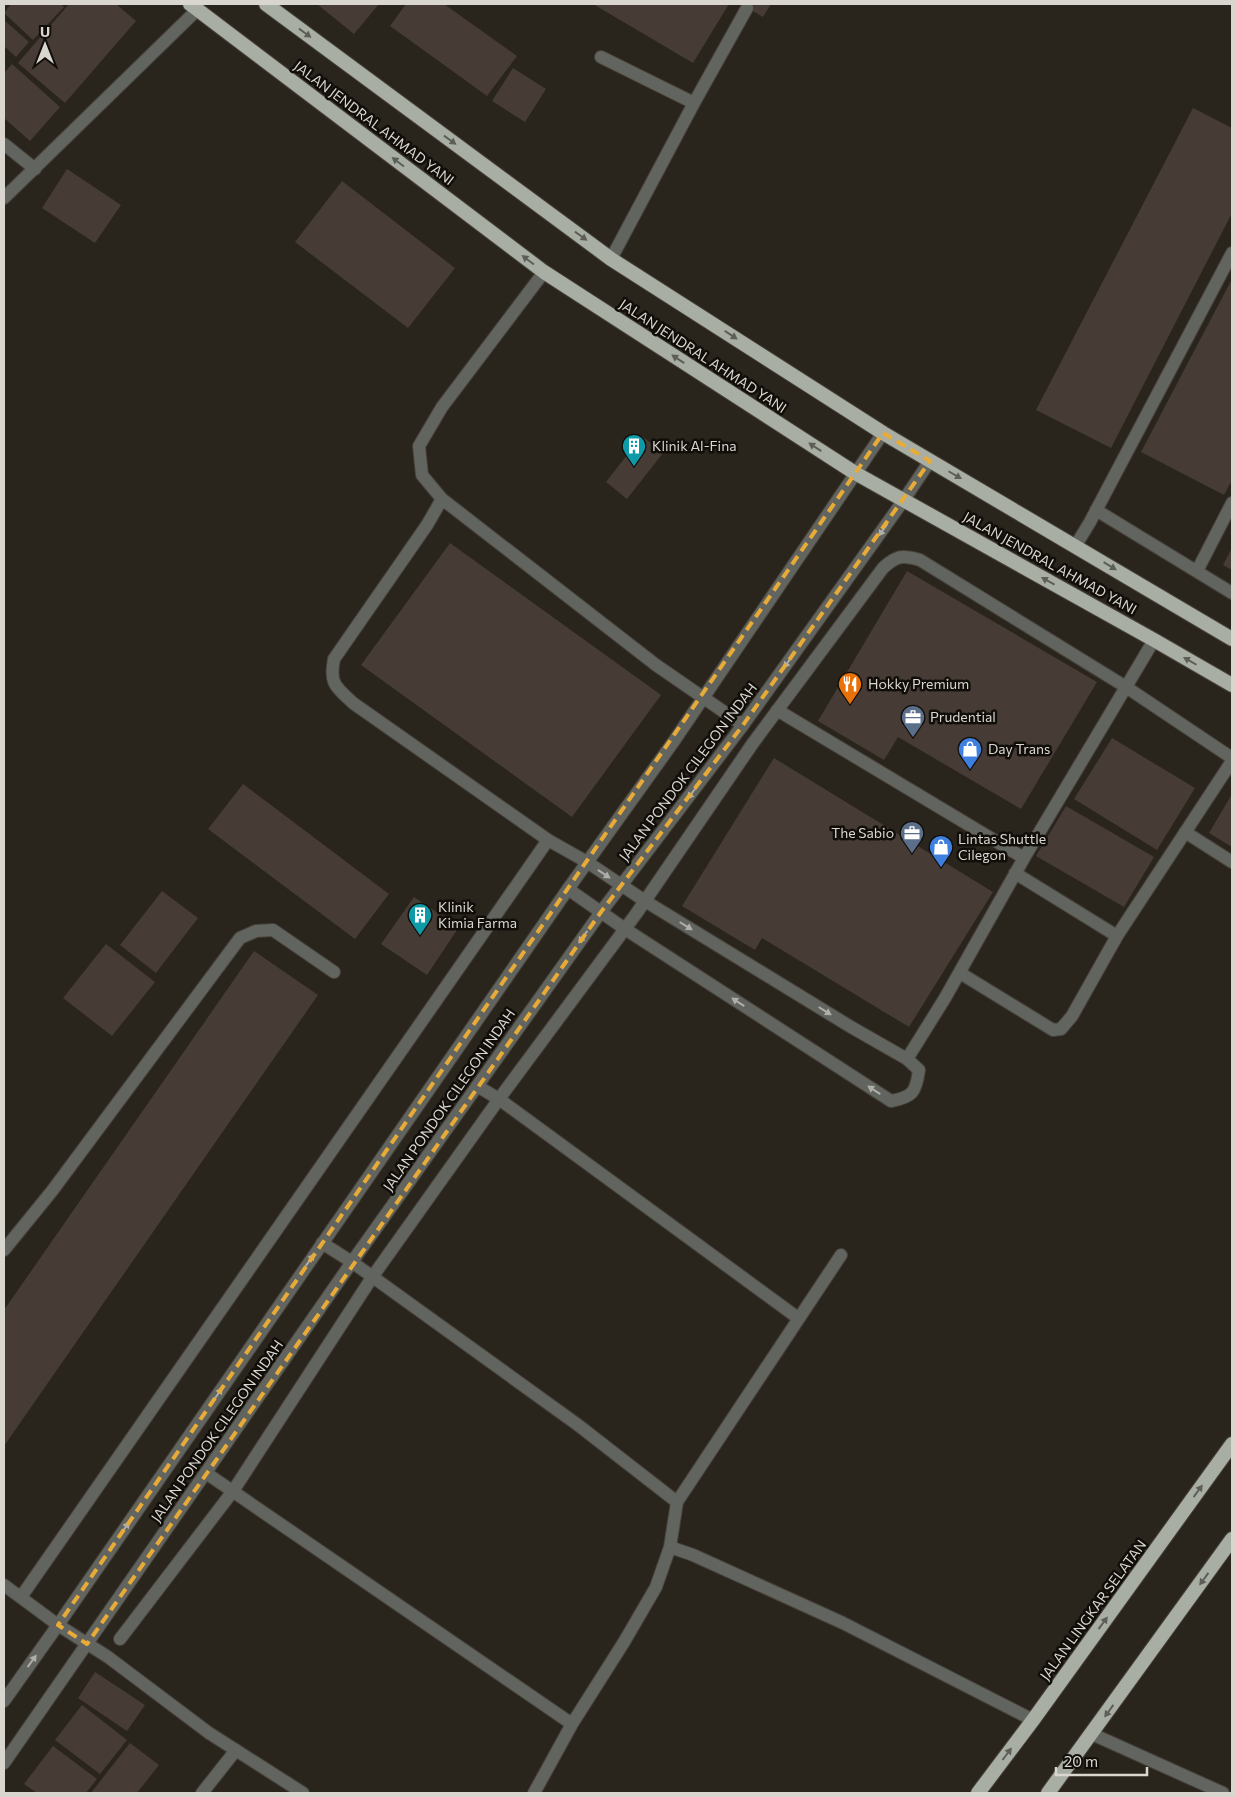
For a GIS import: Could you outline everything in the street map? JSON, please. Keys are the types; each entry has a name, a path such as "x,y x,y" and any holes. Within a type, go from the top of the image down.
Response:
{"highway":[{"name":"JALAN JENDRAL AHMAD YANI","path":"266,4 611,258 883,433 1076,545 1232,639"},
{"name":"JALAN JENDRAL AHMAD YANI","path":"194,7 544,272 856,473 1232,685"},
{"name":"JALAN LINGKAR SELATAN","path":"978,1793 1033,1720 1232,1444"},
{"path":"1048,1793 1232,1539"}],"street":[{"path":"4,198 36,169 194,7"},
{"path":"611,258 747,8"},
{"path":"601,57 694,103"},
{"path":"4,144 36,169"},
{"path":"1076,545 1090,522 1232,253"},
{"path":"544,272 442,407 419,446 422,475 442,499 656,665 743,725"},
{"name":"JALAN PONDOK CILEGON INDAH","path":"4,1700 58,1625 586,862 703,697 883,433"},
{"name":"JALAN PONDOK CILEGON INDAH","path":"4,1763 352,1262 477,1086 620,886 743,725 930,461"},
{"path":"442,499 427,525 334,660 331,673 335,686 353,703 548,840 851,1028 907,1059 919,1070 915,1090 906,1098 890,1101 625,929 568,889"},
{"path":"1197,571 1232,503"},
{"path":"1096,510 1232,593"},
{"path":"120,1639 233,1491 373,1276 499,1099 645,901 777,710 883,568 892,560 905,556 920,560 1126,687 1232,760 1117,936 1072,1016 1061,1030 1053,1030 960,973"},
{"path":"907,1059 960,973 1015,873 1154,640"},
{"path":"777,710 1024,858"},
{"path":"1185,832 1232,862"},
{"path":"21,1597 548,840"},
{"path":"1015,873 1117,936"},
{"path":"4,1250 52,1191 240,938 256,931 273,930 334,972"},
{"path":"477,1086 499,1099 798,1318"},
{"path":"322,1243 373,1276 578,1425 677,1502"},
{"path":"534,1793 572,1724 624,1642 656,1586 670,1547 677,1502 841,1254"},
{"path":"206,1472 572,1724"},
{"path":"670,1547 693,1555 843,1623 1033,1720"},
{"path":"4,1584 58,1625 108,1656 208,1733 303,1793"},
{"path":"1092,1734 1223,1793"},
{"path":"202,1793 236,1750"}],"highlighted area":[{"path":"883,433 930,461 743,725 601,912 87,1644 58,1625 568,889"}],"building":[{"path":"11,4 61,4 64,7 33,40 4,13"},
{"path":"69,4 116,4 136,21 65,103 18,63"},
{"path":"317,4 379,4 354,34"},
{"path":"406,4 444,4 517,56 487,96 390,26"},
{"path":"593,4 729,4 693,63"},
{"path":"741,4 771,4 763,17"},
{"path":"4,20 29,42 16,57 4,46"},
{"path":"12,64 60,107 30,141 4,118 4,73"},
{"path":"513,68 546,89 525,122 492,101"},
{"path":"1193,108 1232,128 1232,213 1111,448 1036,410"},
{"path":"67,169 121,205 95,243 42,208"},
{"path":"342,181 455,268 408,328 295,242"},
{"path":"1232,279 1232,480 1224,495 1141,452"},
{"name":"Klinik Al-Fina","path":"642,436 663,453 627,499 606,482"},
{"path":"450,543 661,695 572,817 361,665"},
{"path":"1232,548 1232,570 1223,565"},
{"path":"907,571 1097,682 1021,809 898,737 884,760 818,721"},
{"path":"1112,738 1195,788 1157,850 1074,799"},
{"path":"774,758 993,892 909,1027 762,938 755,950 682,906"},
{"path":"243,784 389,894 355,939 208,829"},
{"path":"1232,794 1232,847 1209,833"},
{"path":"1066,806 1154,857 1124,907 1036,856"},
{"path":"162,891 198,918 156,973 120,945"},
{"name":"Klinik Kimia Farma","path":"414,897 459,927 427,975 381,944"},
{"path":"106,944 155,982 112,1036 63,998"},
{"path":"254,951 318,995 4,1446 4,1310"},
{"path":"95,1672 145,1705 127,1731 78,1698"},
{"path":"82,1705 127,1740 100,1774 55,1740"},
{"path":"130,1743 159,1765 137,1793 91,1793"},
{"path":"53,1746 97,1779 86,1793 37,1793 24,1784"}],"place":[{"name":"Klinik Al-Fina","path":"634,467"},
{"name":"Hokky Premium","path":"850,705"},
{"name":"Prudential","path":"913,738"},
{"name":"Day Trans","path":"970,770"},
{"name":"The Sabio","path":"912,854"},
{"name":"Lintas Shuttle Cilegon","path":"941,868"},
{"name":"Klinik Kimia Farma","path":"420,936"}]}
